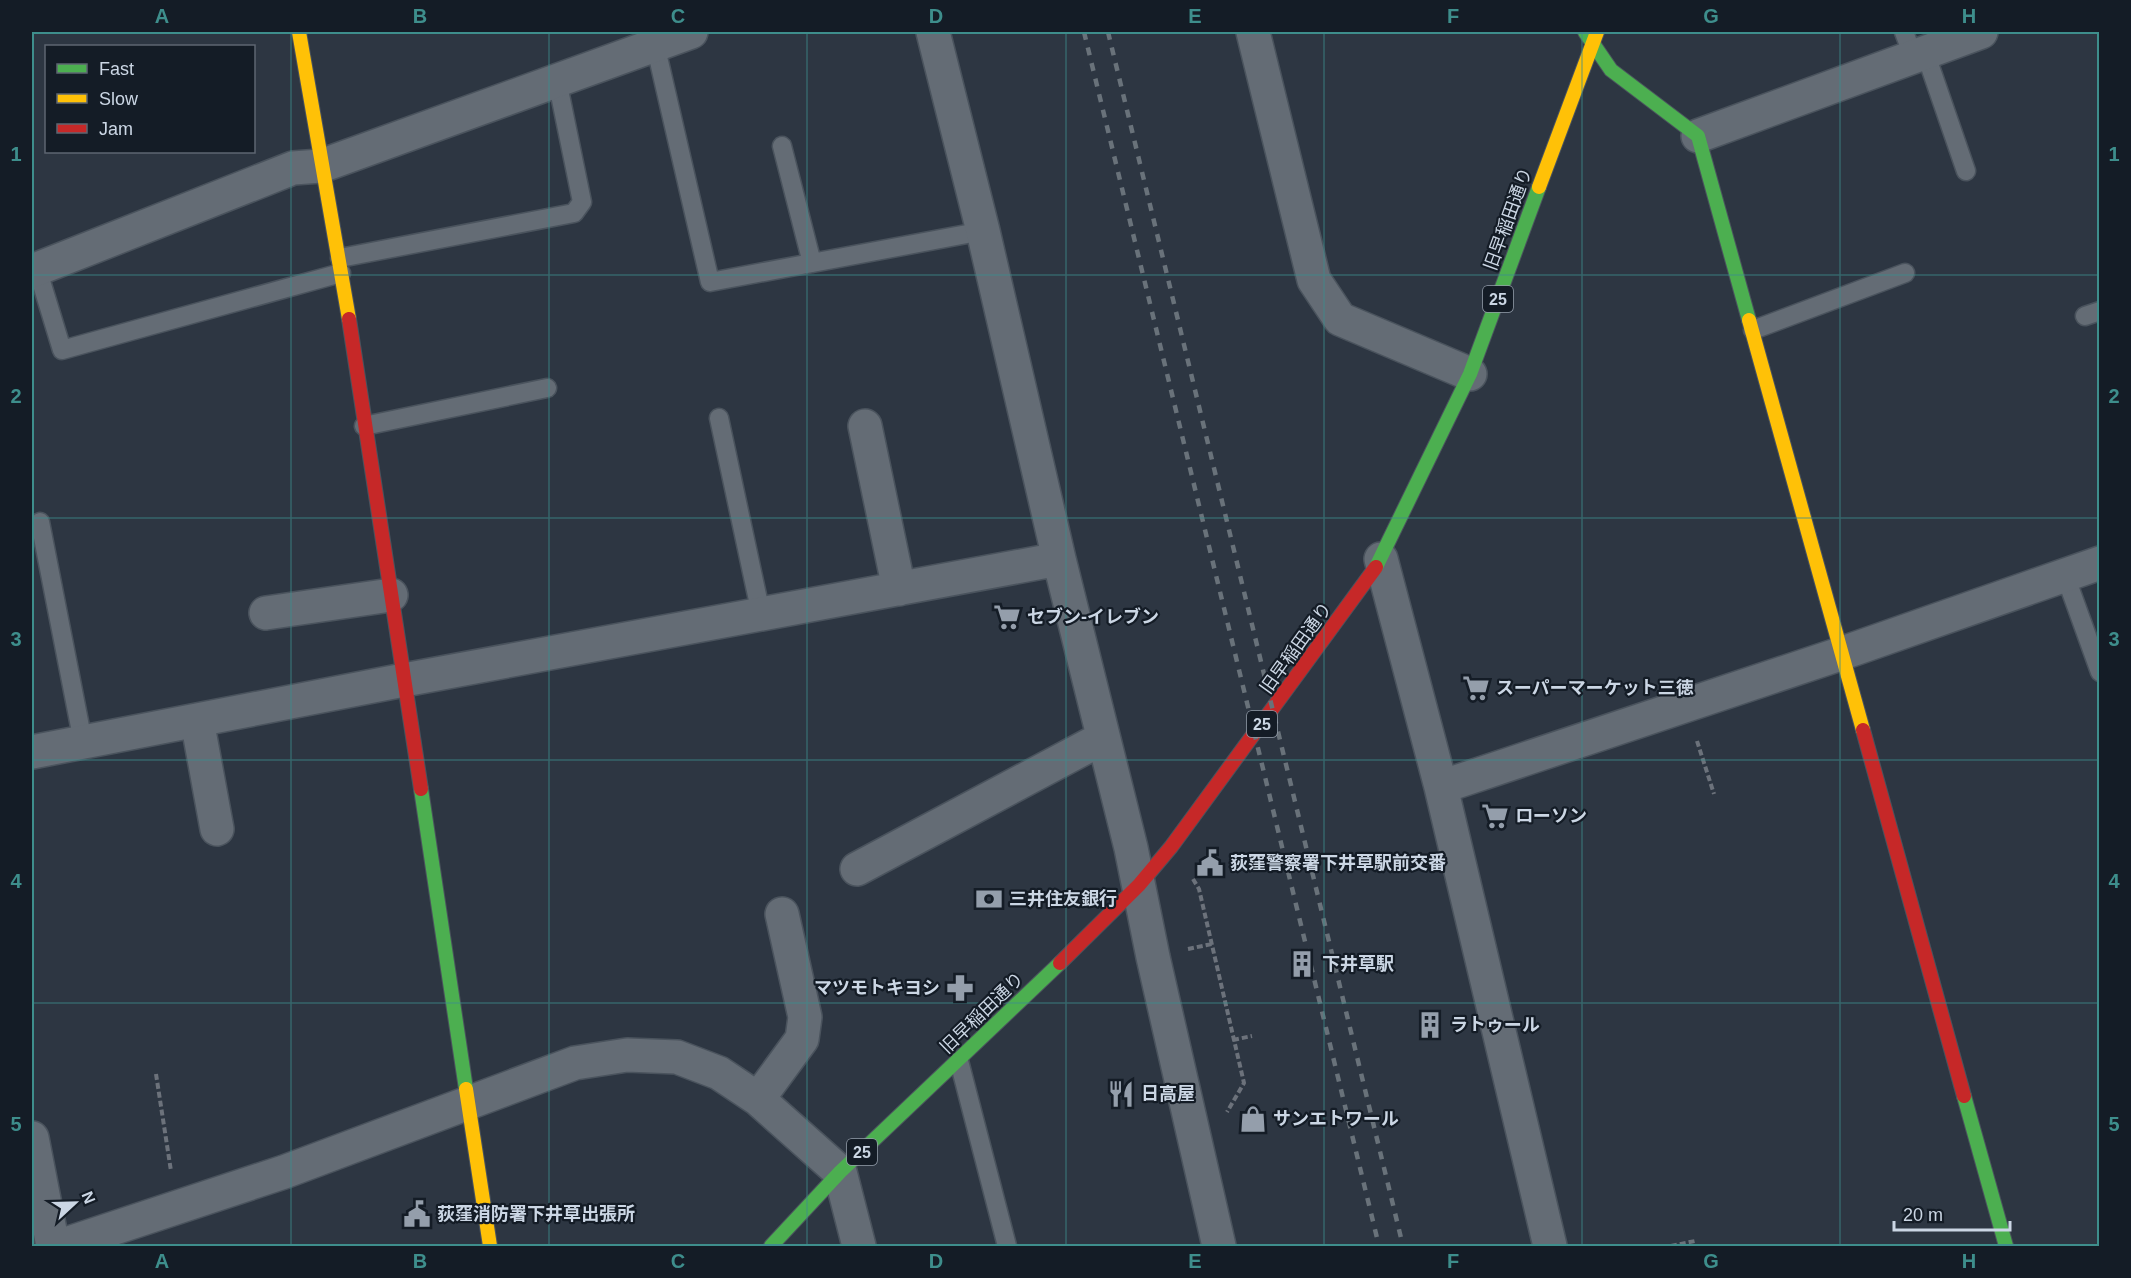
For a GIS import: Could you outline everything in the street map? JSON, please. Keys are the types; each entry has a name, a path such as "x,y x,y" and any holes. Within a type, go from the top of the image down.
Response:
{"street":[{"path":"299,32 321,166 341,265 490,1246"},
{"path":"933,32 983,231 1059,559 1139,885 1219,1246"},
{"path":"1253,32 1314,280 1340,320 1470,374"},
{"path":"1698,136 1914,46 1981,32"},
{"path":"1591,35 1611,70 1698,136 2006,1246"},
{"name":"旧早稲田通り","path":"771,1246 840,1172 1139,885 1171,847 1273,710 1381,559 1470,374 1591,35"},
{"path":"34,270 293,168 321,166 674,36"},
{"path":"865,426 899,589"},
{"path":"32,752 404,680 1059,559"},
{"path":"1381,559 1441,787 1550,1246"},
{"path":"1441,787 1840,654 2100,563"},
{"path":"266,613 391,595"},
{"path":"197,720 217,829"},
{"path":"858,869 1103,738"},
{"path":"758,1099 802,1039 805,1017 782,914"},
{"path":"60,1246 284,1172 575,1063 627,1055 678,1057 720,1072 758,1099 840,1172 859,1246"},
{"path":"32,1138 53,1246"}],"lane":[{"path":"674,36 710,282 983,231"},
{"path":"1914,46 1966,171"},
{"path":"34,270 62,350 341,265 574,213 582,202 556,80"},
{"path":"782,146 812,262"},
{"path":"1753,330 1905,273"},
{"path":"364,426 547,388"},
{"path":"719,418 761,614"},
{"path":"40,522 83,742"},
{"path":"2066,575 2100,672"},
{"path":"958,1061 1007,1246"}],"path":[{"path":"1685,705 1714,794"},
{"path":"1187,872 1199,889 1244,1083 1227,1113"},
{"path":"1233,1040 1252,1036"},
{"path":"156,1074 176,1208"},
{"path":"1671,1246 1695,1241"}],"railway":[{"path":"1084,32 1379,1246"},
{"path":"1108,32 1403,1246"}],"traffic: fast":[{"path":"1585,32 1611,70 1698,136 1749,320"},
{"path":"1376,567 1470,374 1539,187"},
{"path":"421,789 466,1089"},
{"path":"771,1246 840,1172 1060,963"},
{"path":"1964,1096 2006,1246"}],"traffic: slow":[{"path":"299,32 349,319"},
{"path":"1539,187 1597,32"},
{"path":"1749,320 1863,730"},
{"path":"466,1089 490,1246"}],"traffic: jam":[{"path":"349,319 421,789"},
{"path":"1060,963 1139,885 1171,847 1376,567"},
{"path":"1863,730 1964,1096"}],"place":[{"name":"セブン-イレブン","path":"1007,617"},
{"name":"スーパーマーケット三徳","path":"1476,688"},
{"name":"ローソン","path":"1495,816"},
{"name":"荻窪警察署下井草駅前交番","path":"1210,863"},
{"name":"三井住友銀行","path":"989,899"},
{"name":"下井草駅","path":"1302,964"},
{"name":"マツモトキヨシ","path":"960,988"},
{"name":"ラトゥール","path":"1430,1025"},
{"name":"日高屋","path":"1121,1094"},
{"name":"サンエトワール","path":"1253,1119"},
{"name":"荻窪消防署下井草出張所","path":"417,1214"}]}
